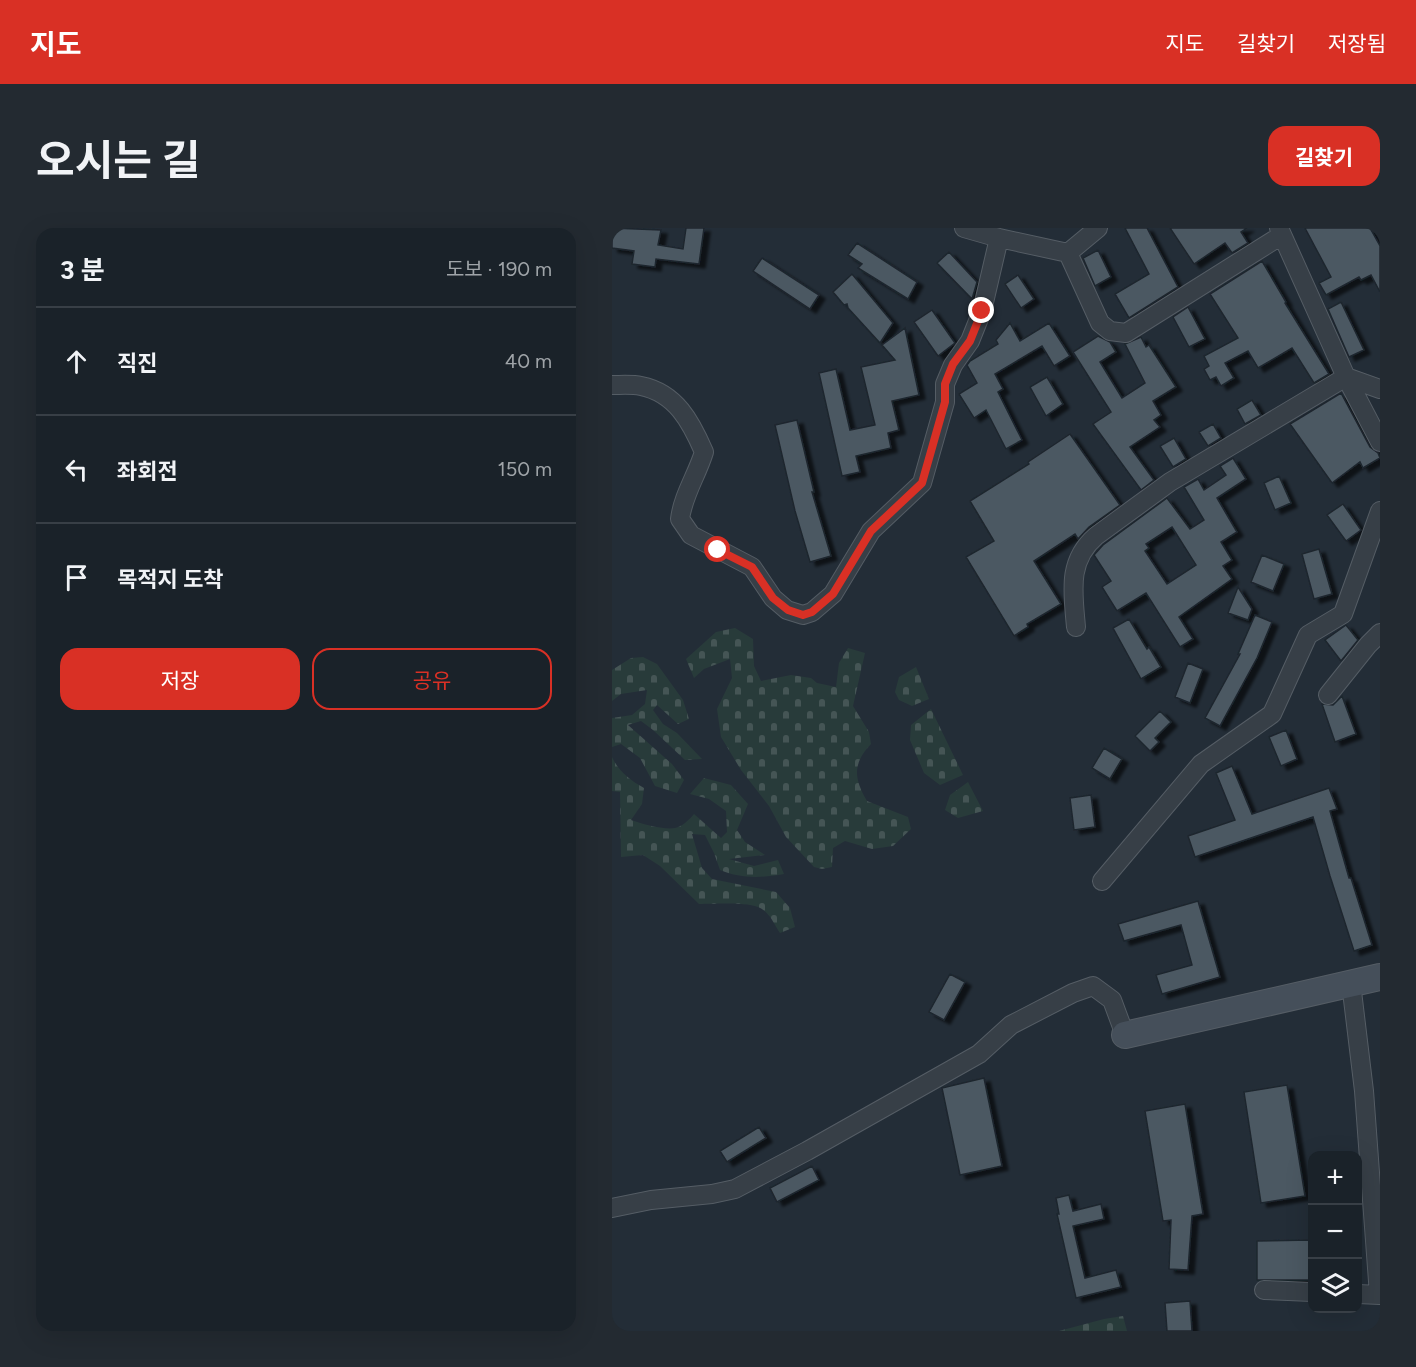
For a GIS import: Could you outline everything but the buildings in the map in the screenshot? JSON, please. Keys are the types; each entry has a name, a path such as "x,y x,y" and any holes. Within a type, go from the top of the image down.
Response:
{"main road":[{"path":"1125,1035 1380,976"}],"street":[{"path":"964,228 1068,253"},
{"path":"1068,253 1098,228"},
{"path":"1068,253 1100,323 1110,331 1126,333 1281,231 1347,377 1380,442"},
{"path":"612,385 641,386 672,399 692,425 704,452 682,503 680,519 691,535 752,567 773,598 788,610 803,615 812,612 833,594 871,531 922,483 945,402 945,384 953,364 970,341 982,311 999,238"},
{"path":"1347,377 1380,389"},
{"path":"1076,627 1074,574 1085,545 1170,482 1347,377"},
{"path":"1102,881 1201,764 1272,714 1308,636 1342,614 1380,511"},
{"path":"1328,695 1380,633"},
{"path":"1351,983 1364,1091 1379,1295 1362,1294"},
{"path":"612,1208 651,1200 712,1194 735,1189 979,1054 1011,1025 1073,993 1093,986 1112,1000 1125,1035"},
{"path":"1264,1290 1308,1292"}],"green space":[{"path":"735,628 753,639 754,666 761,681 791,675 811,678 817,683 836,687 839,663 848,648 865,653 853,706 869,732 871,744 858,765 859,786 867,801 908,817 911,829 893,846 872,849 845,841 833,848 832,867 822,869 814,867 786,837 769,806 741,770 721,737 717,709 732,678 730,659 704,669 694,678 686,659 716,632"},
{"path":"643,657 657,664 683,700 689,719 678,724 657,705 653,710 663,724 677,733 702,759 685,760 641,721 628,725 672,764 684,780 677,793 655,786 640,758 621,744 612,747 612,718 632,715 645,704 647,690 621,694 612,701 612,670 631,658"},
{"path":"916,667 929,699 912,706 899,700 895,692 899,677"},
{"path":"931,709 963,775 940,785 924,773 910,740 911,725"},
{"path":"612,757 625,775 644,788 642,804 631,820 647,825 675,828 694,814 721,838 727,832 726,811 709,799 690,794 704,778 731,785 748,804 737,830 745,842 765,855 729,859 754,866 778,860 784,874 752,877 720,870 705,835 692,834 702,868 712,879 776,892 790,908 795,927 780,933 765,911 752,905 699,904 660,866 643,855 621,857 620,792 612,791"},
{"path":"968,782 983,811 958,818 945,810 950,795"},
{"path":"1123,1316 1127,1331 1059,1331 1104,1319"}],"route":[{"path":"718,550 752,567 773,598 788,610 803,615 812,612 833,594 871,531 922,483 945,402 945,384 953,364 970,341 982,311"}]}
